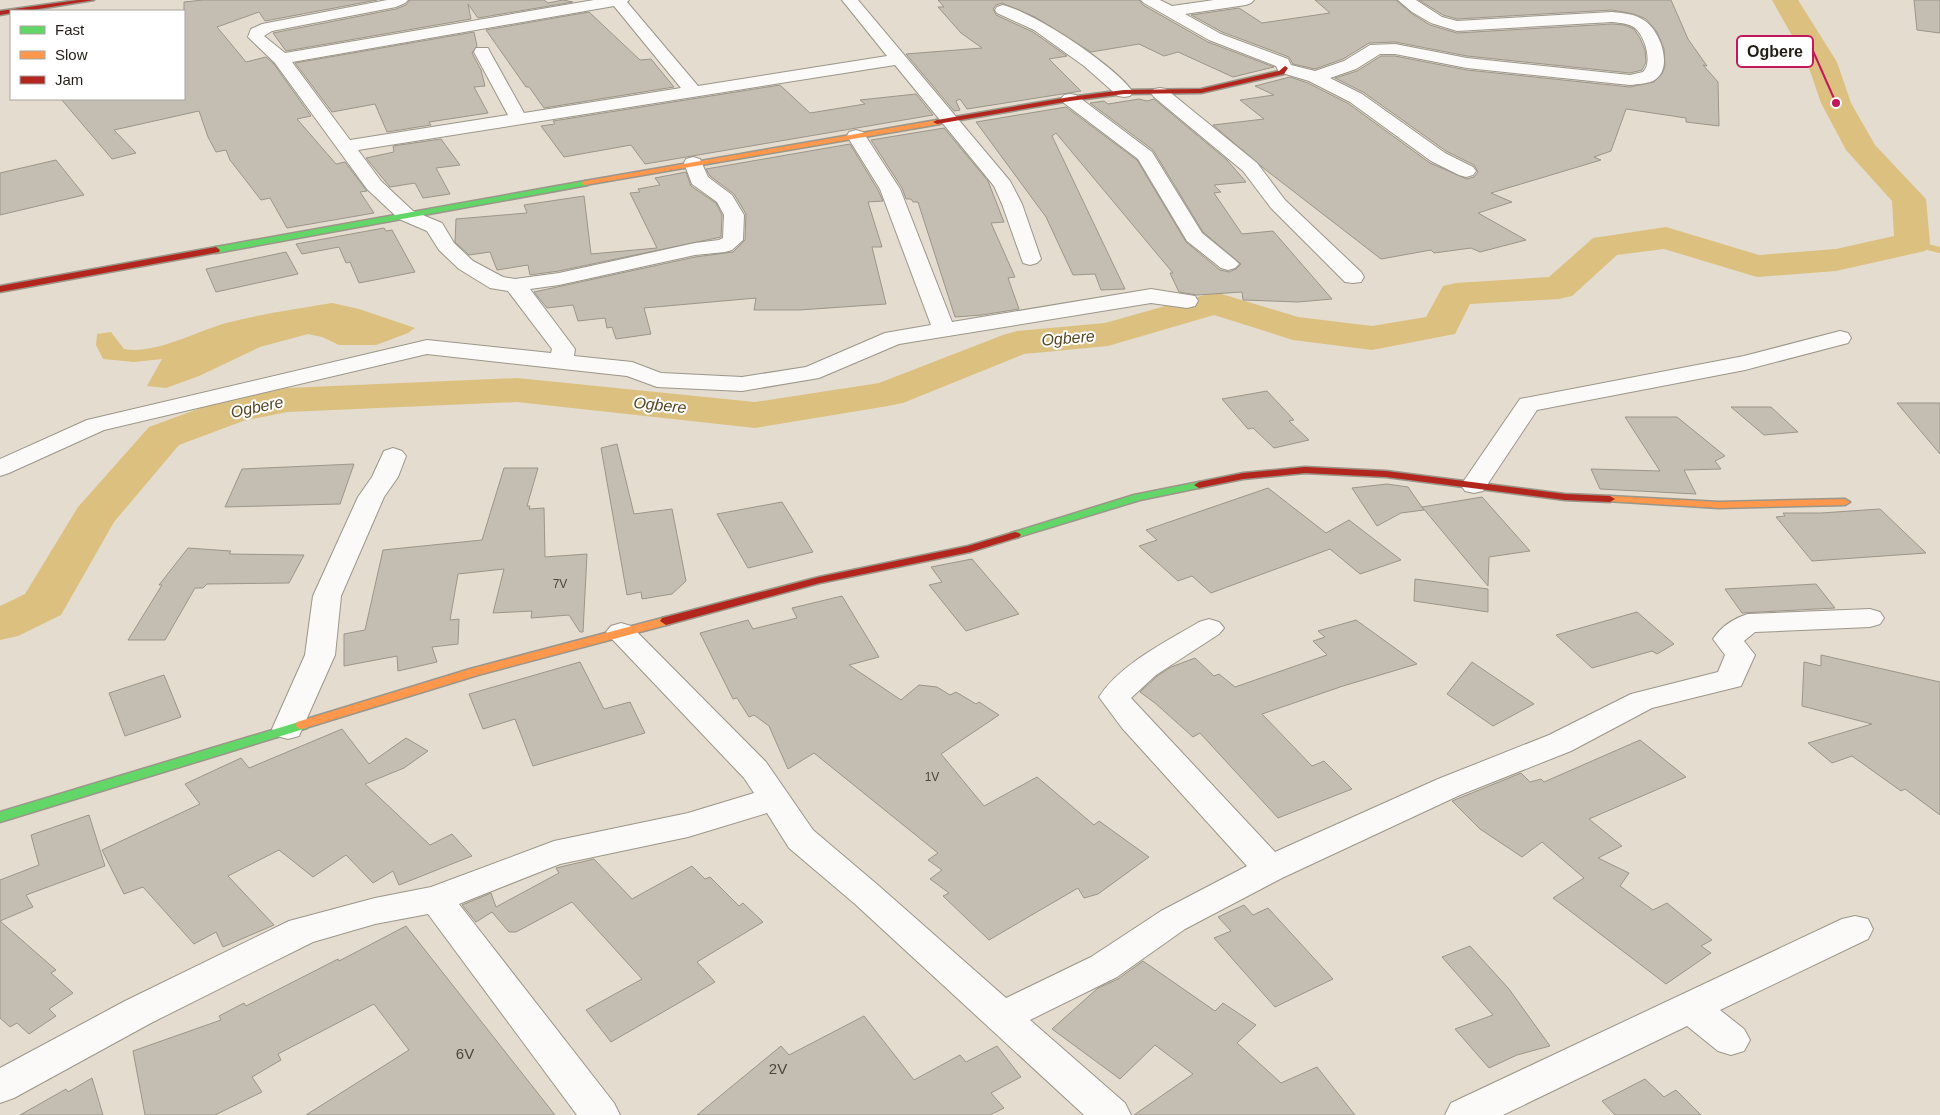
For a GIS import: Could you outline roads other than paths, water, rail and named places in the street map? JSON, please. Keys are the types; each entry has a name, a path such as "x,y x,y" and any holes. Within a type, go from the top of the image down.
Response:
{"street":[{"path":"15,10 91,0"},
{"path":"400,0 391,4 268,27 256,32 256,37 281,59 374,185 406,215 435,227 446,246 466,265 498,283 515,286 577,275 695,249 725,246 733,240 734,215 725,199 699,180 693,164"},
{"path":"281,59 619,0 693,91"},
{"path":"850,0 1003,185 1012,204 1030,259"},
{"path":"1149,0 1215,37 1282,63 1285,68 1314,77 1356,98 1438,157 1466,171"},
{"path":"1171,11 1246,0"},
{"path":"1314,77 1350,65 1376,50 1395,49 1467,63 1630,80 1649,77 1653,73 1657,59 1648,33 1643,27 1636,22 1622,18 1612,16 1457,26 1445,24 1428,16 1406,0"},
{"path":"1002,10 1040,27 1090,62 1124,92"},
{"path":"482,52 518,118"},
{"path":"347,146 900,59"},
{"path":"0,289 693,164 1070,99 1124,92 1201,91 1282,73 1285,68"},
{"path":"1160,93 1250,167 1278,204 1334,261 1353,277"},
{"path":"1070,99 1145,156 1194,237 1228,264"},
{"path":"856,136 890,189 944,330"},
{"path":"515,286 564,349 561,362"},
{"path":"0,468 96,425 426,346 632,369 657,380 742,384 811,373 893,338 1151,296 1187,301"},
{"path":"1474,485 1529,404 1745,363 1840,338"},
{"path":"288,729 320,655 327,596 371,496 385,477 393,456"},
{"path":"0,817 474,672 819,580 970,549 1138,497 1243,476 1305,470 1386,474 1565,497 1719,505 1845,502"},
{"path":"1003,1016 1104,967 1173,920 1270,869 1449,787 1560,743 1642,700 1730,679 1740,655 1728,639 1748,623 1870,618"},
{"path":"1209,628 1145,668 1114,697 1132,722 1270,869"},
{"path":"621,632 755,770 801,839 1003,1016 1111,1115"},
{"path":"0,1087 138,1012 302,931 375,911 436,899 554,853 688,825 750,807 773,798"},
{"path":"436,899 600,1115"},
{"path":"1465,1115 1855,929"},
{"path":"1690,1008 1730,1040"}],"waterway":[{"name":"Ogbere","path":"0,625 44,604 94,517 164,436 232,411 287,400 517,390 755,415 888,394 1017,343 1108,334 1215,303 1293,328 1372,338 1441,326 1456,294 1559,288 1606,246 1666,238 1757,266 1836,260 1912,243 1909,199 1862,150 1836,103 1822,62 1785,0"},
{"path":"1912,243 1940,250"}],"place":[{"name":"Ogbere","path":"1836,103"}]}
